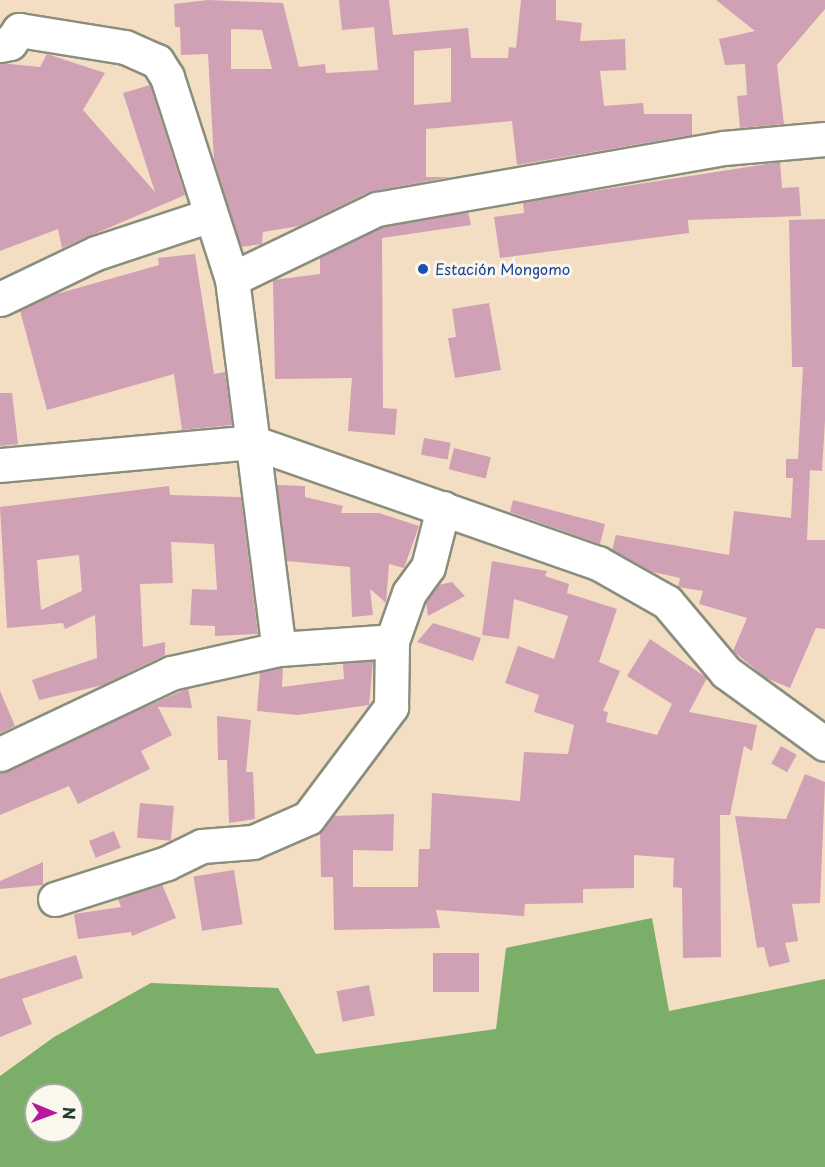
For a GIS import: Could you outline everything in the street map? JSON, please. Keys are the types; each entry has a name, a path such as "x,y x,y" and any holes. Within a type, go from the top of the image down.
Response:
{"street":[{"path":"0,45 10,43 19,30 125,47 157,61 192,150 208,216 232,279 279,649"},
{"path":"232,279 377,209 724,148 825,140"},
{"path":"0,298 96,254 208,216"},
{"path":"0,465 252,442 598,563 667,602 726,672 825,744"},
{"path":"55,899 167,863 201,846 253,842 308,818 391,707 392,641 409,593 428,567 443,508"},
{"path":"0,754 171,673 279,649 392,641"}],"green space":[{"path":"652,918 669,1011 825,979 825,1167 0,1167 0,1076 54,1037 151,983 278,988 316,1054 496,1029 506,948"}],"building":[{"path":"208,0 283,3 299,67 325,64 326,73 378,70 374,27 342,30 339,0 389,0 393,35 468,28 471,58 508,58 509,47 516,48 521,0 556,0 556,20 582,23 580,41 625,39 626,70 600,71 604,106 643,103 644,114 692,114 692,135 517,165 512,121 426,129 426,177 450,177 369,192 299,226 263,232 262,244 241,247 214,160 208,54 181,55 180,27 175,27 174,4","holes":["231,29 262,30 272,69 231,69","451,48 451,102 414,105 414,51"]},
{"path":"716,0 825,0 825,9 777,65 784,124 740,128 737,96 747,95 745,64 725,65 719,39 755,31"},
{"path":"47,54 105,73 83,110 155,192 123,93 150,85 185,195 62,248 58,229 0,251 0,63 40,67"},
{"path":"780,162 782,188 799,187 801,216 688,220 689,233 500,258 494,217 524,213 523,202"},
{"path":"468,212 471,225 382,238 383,408 397,409 395,435 348,431 352,378 275,379 273,280 320,274 320,257 383,227"},
{"path":"825,219 825,420 822,471 810,470 807,540 825,540 825,629 816,628 790,688 766,678 733,651 747,618 699,604 703,591 678,587 680,578 653,572 612,550 616,535 729,555 734,511 791,518 793,478 786,478 786,459 798,459 803,367 792,367 789,220"},
{"path":"195,254 214,374 225,372 232,425 182,430 174,374 47,410 20,311 53,295 159,265 158,258"},
{"path":"489,303 501,370 455,378 448,338 456,337 452,309"},
{"path":"0,393 12,393 18,444 0,446"},
{"path":"424,438 451,443 448,459 421,455"},
{"path":"454,448 491,457 486,479 449,469"},
{"path":"277,485 305,486 305,497 343,506 341,513 379,513 419,526 404,568 389,564 386,603 370,589 373,615 352,617 350,567 287,561"},
{"path":"169,486 170,495 241,497 258,634 215,636 215,626 190,625 192,589 217,590 214,544 171,542 173,583 140,584 143,647 165,642 165,655 103,685 39,700 32,680 97,658 95,615 65,629 63,623 7,628 0,507","holes":["79,555 82,591 41,610 37,560"]},
{"path":"513,500 605,524 600,544 510,512"},
{"path":"492,561 547,571 545,576 569,584 567,593 617,609 599,662 620,671 603,711 608,712 606,722 657,735 672,704 627,676 650,639 707,678 689,712 757,725 752,751 744,746 730,815 720,815 721,957 683,958 682,888 673,887 674,858 634,855 634,888 583,889 583,903 525,904 524,916 436,910 440,928 334,930 333,877 321,877 320,831 333,816 394,814 393,851 353,850 353,887 418,887 419,849 430,849 432,793 520,801 524,752 568,754 574,725 534,712 539,695 505,683 518,646 554,659 568,616 514,599 509,639 482,635"},
{"path":"452,582 465,596 428,616 426,602 438,585"},
{"path":"433,623 481,638 473,661 417,642"},
{"path":"373,661 369,705 298,715 257,711 260,672 283,668 282,687 344,679 343,664"},
{"path":"188,688 192,708 158,707 172,735 141,751 150,769 78,804 69,786 0,815 0,772"},
{"path":"0,691 15,726 0,733"},
{"path":"217,716 251,720 246,772 253,772 255,819 229,823 227,760 218,760"},
{"path":"781,746 797,755 787,772 771,763"},
{"path":"805,774 825,782 820,903 792,904 798,941 785,943 790,962 769,967 764,947 757,948 735,816 786,819"},
{"path":"140,803 174,806 171,841 137,838"},
{"path":"114,831 121,848 96,858 89,841"},
{"path":"43,862 43,885 0,889 0,881"},
{"path":"234,870 243,924 202,931 194,876"},
{"path":"162,884 176,918 132,936 131,932 78,939 74,914 121,907 118,899"},
{"path":"433,953 479,953 479,992 433,992"},
{"path":"76,955 83,978 22,999 32,1024 0,1037 0,979"},
{"path":"369,985 375,1015 343,1022 337,991"}],"place":[{"name":"Estación Mongomo","path":"423,269"}]}
